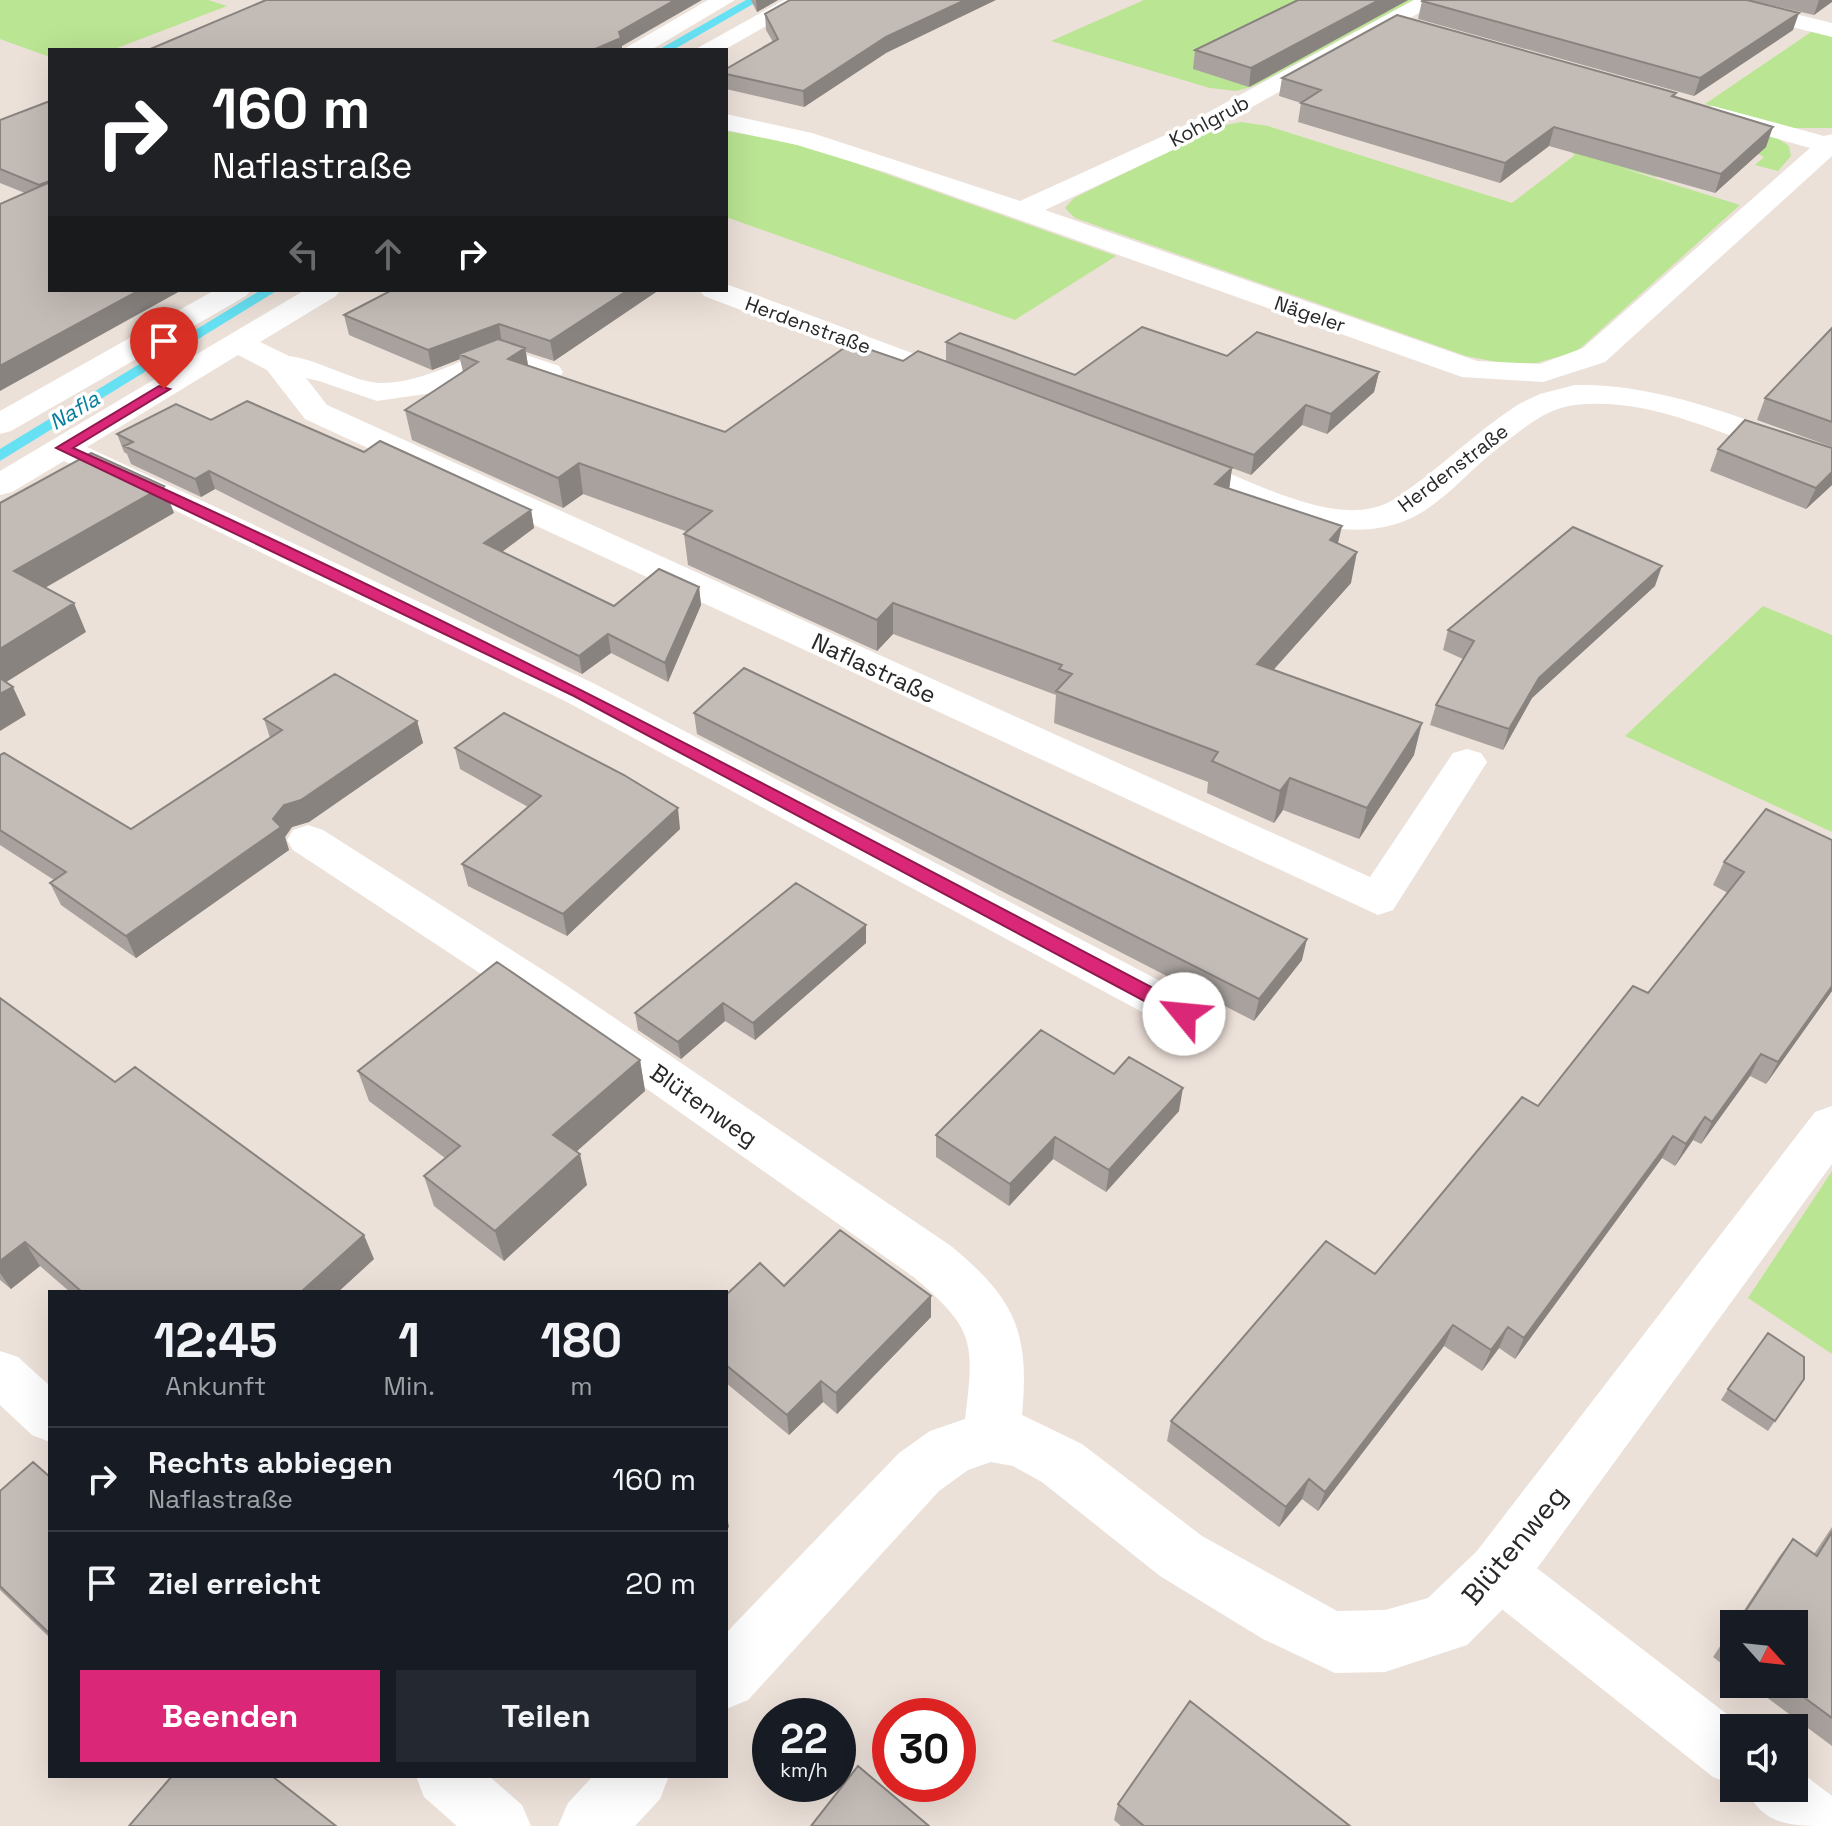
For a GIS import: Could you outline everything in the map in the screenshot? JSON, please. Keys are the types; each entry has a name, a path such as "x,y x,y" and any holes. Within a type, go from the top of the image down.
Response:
{"street":[{"path":"638,48 724,0"},
{"path":"710,48 801,0"},
{"name":"Kohlgrub","path":"1021,211 1181,137 1431,0"},
{"path":"1712,0 1832,30"},
{"path":"1391,22 1422,31"},
{"path":"1694,107 1829,144"},
{"name":"Nägeler","path":"728,122 803,138 1473,370 1543,373 1594,355 1829,144"},
{"path":"0,424 232,292"},
{"path":"0,485 323,292"},
{"name":"Herdenstraße","path":"719,292 993,394"},
{"name":"Naflastraße","path":"239,344 278,363 316,412 1378,899 1467,762"},
{"name":"Herdenstraße","path":"1152,455 1328,518 1367,521 1403,510 1485,442 1543,402 1575,395 1628,395 1832,461"},
{"path":"63,448 176,498 579,692 1184,1014"},
{"name":"Blütenweg","path":"308,840 541,991 933,1262 980,1306 996,1354 997,1392 991,1436 1022,1441 1062,1463 1181,1556 1284,1618 1335,1642 1385,1641 1445,1624 1498,1572 1832,1126"},
{"path":"728,1676 919,1472 950,1450 991,1436"}],"lane":[{"path":"278,363 327,374 377,392 422,387 503,355 549,372"},
{"path":"0,1373 48,1417"},
{"path":"1498,1572 1720,1745"},
{"path":"447,1778 501,1826"},
{"path":"1792,1802 1823,1826"}],"green space":[{"path":"0,0 208,0 227,6 117,48 48,48 48,56 0,39"},
{"path":"1144,0 1413,0 1254,86 1236,91 1210,88 1051,41"},
{"path":"1814,30 1832,35 1832,128 1790,128 1705,104"},
{"path":"1330,68 1776,137 1789,146 1791,156 1778,171 1755,165 1764,157 1758,154 1766,146 1656,177 1618,167 1740,205 1576,352 1536,363 1502,363 1466,356 1075,218 1065,208 1074,198 1221,126 1241,122 1268,126 1512,203 1575,155 1558,141"},
{"path":"728,131 805,145 1116,256 1015,320 728,218"},
{"path":"1763,606 1832,635 1832,832 1625,736"},
{"path":"1832,1171 1832,1354 1748,1298"}],"building":[{"path":"266,0 675,0 619,32 621,38 598,48 153,48"},
{"path":"790,0 965,0 886,37 803,91 728,74 728,68 778,39 765,14"},
{"path":"1298,0 1379,0 1251,68 1195,50"},
{"path":"1423,0 1747,0 1799,13 1700,78"},
{"path":"1397,15 1676,93 1672,96 1773,127 1721,174 1554,127 1505,163 1301,103 1321,90 1282,78"},
{"path":"48,102 48,182 39,185 0,169 0,120"},
{"path":"48,183 48,292 136,292 0,366 0,204"},
{"path":"388,292 625,292 550,341 499,324 428,350 344,315"},
{"path":"1142,327 1227,356 1257,332 1379,372 1331,414 1306,405 1254,455 946,342 960,333 1075,375"},
{"path":"1832,328 1832,422 1765,398"},
{"path":"498,339 525,348 508,359 725,432 851,343 903,361 918,351 1232,468 1215,484 1342,526 1330,540 1357,552 1257,664 1422,723 1367,808 1290,778 1280,791 1212,761 1218,752 1056,691 1072,674 1059,669 1062,665 893,603 877,620 684,534 712,511 579,463 558,478 405,410 478,362 459,354"},
{"path":"247,401 364,452 380,441 531,510 484,543 614,606 659,569 699,587 665,663 608,634 579,656 209,471 195,479 124,446 133,442 117,434 176,404 211,420"},
{"path":"1745,420 1832,448 1832,472 1816,488 1718,449"},
{"path":"91,453 164,486 14,571 74,603 0,649 0,503"},
{"path":"1573,527 1662,566 1539,678 1509,729 1436,705 1474,641 1448,630"},
{"path":"744,668 1307,939 1259,999 694,713"},
{"path":"335,674 417,721 301,800 284,805 273,819 281,827 126,936 50,883 66,872 0,830 0,755 4,753 131,829 282,730 264,719"},
{"path":"0,678 13,687 0,694"},
{"path":"504,713 624,775 678,808 563,914 462,864 541,796 455,748"},
{"path":"1766,809 1832,840 1832,986 1778,1062 1761,1054 1712,1122 1705,1117 1686,1144 1673,1136 1524,1338 1508,1327 1491,1350 1453,1325 1325,1492 1309,1479 1286,1507 1171,1421 1326,1241 1375,1274 1522,1097 1538,1106 1633,986 1648,993 1744,872 1724,862"},
{"path":"796,883 866,925 753,1023 723,1003 678,1042 635,1013"},
{"path":"497,962 640,1060 553,1135 580,1154 495,1231 424,1176 460,1146 358,1071"},
{"path":"0,998 115,1082 135,1067 364,1235 303,1290 80,1290 25,1242 0,1261"},
{"path":"1041,1030 1114,1074 1129,1057 1183,1088 1109,1170 1055,1137 1010,1184 936,1135"},
{"path":"840,1230 931,1296 836,1393 821,1381 787,1415 728,1367 728,1293 760,1263 784,1286"},
{"path":"1768,1333 1804,1357 1804,1379 1775,1421 1728,1389"},
{"path":"33,1462 48,1475 48,1632 0,1586 0,1491"},
{"path":"1832,1532 1832,1718 1805,1698 1808,1698 1808,1610 1746,1610 1793,1539 1817,1556"},
{"path":"1190,1701 1350,1826 1144,1826 1118,1804"},
{"path":"858,1766 872,1778 872,1802 901,1802 929,1826 811,1826 830,1802 856,1802"},
{"path":"170,1778 275,1778 336,1826 129,1826"}],"waterway":[{"name":"Nafla","path":"668,48 754,0"},
{"name":"Nafla","path":"0,456 268,292"}],"route":[{"path":"164,389 63,448 176,498 579,692 1184,1014"}]}
